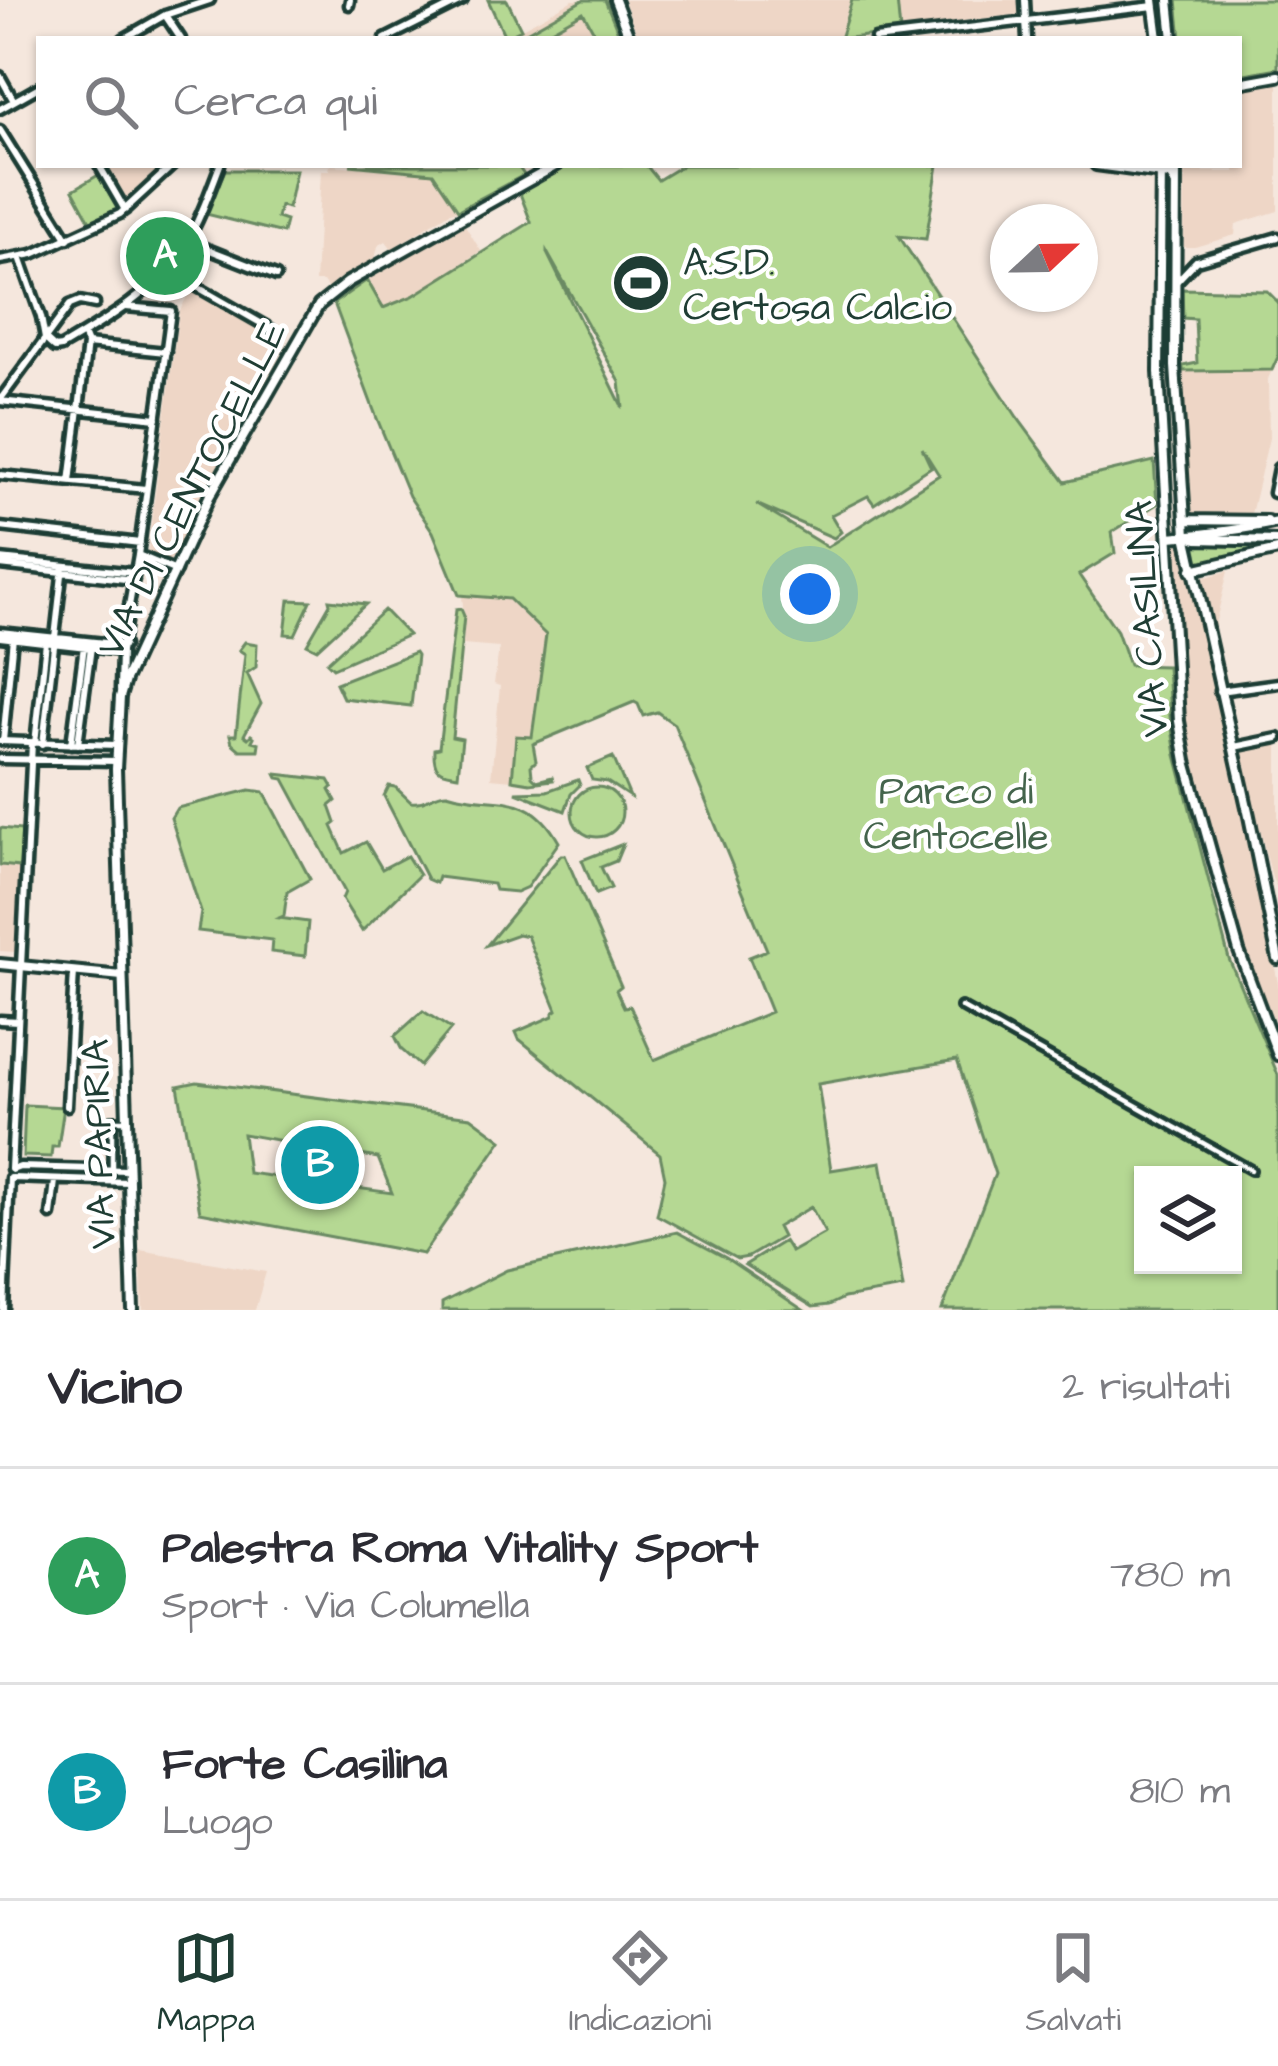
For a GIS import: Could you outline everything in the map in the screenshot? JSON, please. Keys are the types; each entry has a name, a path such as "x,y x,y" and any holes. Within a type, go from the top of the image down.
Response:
{"main road":[{"path":"615,0 629,36"},
{"path":"1158,36 1154,3 1169,4 1173,36"},
{"path":"1242,82 1278,76"},
{"name":"VIA DI CENTOCELLE","path":"122,976 116,761 120,697 209,497 322,302 347,282 551,168"},
{"name":"VIA CASILINA","path":"1176,168 1175,366 1186,536 1278,959"},
{"path":"1161,170 1176,184"},
{"name":"VIA CASILINA","path":"1161,170 1159,372 1178,710 1183,747 1245,973 1277,1050"},
{"path":"1185,520 1278,522"},
{"path":"1169,537 1278,522"},
{"path":"1186,536 1278,545"},
{"path":"1192,570 1278,545"},
{"path":"0,964 122,976"},
{"name":"VIA PAPIRIA","path":"122,976 133,1310"}],"street":[{"path":"128,36 165,14 211,0"},
{"path":"391,36 463,0"},
{"path":"1025,0 1027,36"},
{"path":"899,36 1154,3"},
{"path":"165,14 179,36"},
{"path":"0,76 14,101"},
{"path":"0,109 36,89"},
{"path":"0,130 68,238"},
{"path":"101,168 125,210"},
{"path":"0,260 33,254 125,210 170,168"},
{"path":"20,257 45,339 61,347 126,307 166,269 187,242 222,168"},
{"path":"1175,284 1196,261 1278,236"},
{"path":"187,242 276,276"},
{"path":"166,269 271,329"},
{"path":"95,304 70,304 0,400 157,418"},
{"path":"120,697 122,648 171,311 126,307"},
{"path":"70,482 87,344 83,334"},
{"path":"87,344 166,352"},
{"path":"1273,493 1278,468"},
{"path":"0,475 147,489"},
{"path":"0,527 140,542"},
{"path":"138,555 176,571"},
{"path":"0,562 135,577"},
{"path":"4,1310 7,1174 31,760 63,569"},
{"path":"0,635 122,648"},
{"path":"14,636 1,741 116,745"},
{"path":"52,641 122,648"},
{"path":"75,744 87,647"},
{"path":"1219,691 1278,683"},
{"path":"1233,747 1278,738"},
{"path":"0,759 116,761"},
{"path":"67,1106 74,971"},
{"path":"961,1007 1251,1170"},
{"path":"0,1020 18,1021"},
{"path":"110,1182 114,1177 112,1120 126,1120"},
{"path":"7,1174 20,1167 127,1170"},
{"path":"7,1174 55,1181 128,1182"},
{"path":"51,1215 55,1181"}],"shaded area":[{"path":"573,0 605,0 620,36 507,36"},
{"path":"624,0 852,0 841,36 638,36"},
{"path":"897,0 1021,0 1022,14 900,32"},
{"path":"1278,79 1278,211 1236,224 1235,235 1184,247 1185,172 1242,168 1242,86"},
{"path":"108,168 164,168 127,203"},
{"path":"321,170 433,173 458,210 392,249 386,241 378,246 375,259 328,289 323,282 315,282"},
{"path":"463,222 481,251 413,296 383,308 367,280"},
{"path":"192,287 286,341 207,485 199,490 201,495 169,564 147,555 179,312"},
{"path":"1272,370 1269,438 1251,514 1191,514 1183,371"},
{"path":"1173,544 1183,544 1237,785 1278,983 1278,1029 1250,964 1187,743"},
{"path":"1228,571 1214,629 1202,578"},
{"path":"462,596 509,599 546,635 532,738 516,737 512,780 491,778 499,648 463,645"},
{"path":"1278,741 1278,890 1240,749"},
{"path":"0,865 20,867 15,952 0,951"},
{"path":"140,1250 266,1272 255,1310 143,1310"}],"green space":[{"path":"488,0 507,0 521,29 505,36"},
{"path":"583,0 605,0 620,36 596,36 583,12 540,36 519,36"},
{"path":"852,0 897,0 900,32 841,36"},
{"path":"1177,0 1278,0 1278,68 1242,74 1242,36 1181,36"},
{"path":"381,168 519,168 524,175 458,210 433,173"},
{"name":"Parco di Centocelle","path":"561,168 648,168 658,180 678,168 938,168 926,239 899,236 1065,482 1154,461 1157,504 1112,532 1115,553 1079,575 1117,631 1129,665 1167,666 1176,755 1229,959 1278,1075 1278,1310 942,1310 995,1174 957,1060 818,1084 831,1170 881,1162 903,1288 813,1307 745,1265 784,1241 791,1252 825,1233 811,1207 777,1227 782,1237 737,1259 657,1215 665,1178 660,1154 519,1039 516,1032 557,1010 527,936 518,934 487,945 565,855 621,986 616,990 624,1007 630,1006 654,1060 771,1012 749,957 767,950 674,724 657,712 643,716 634,702 533,744 532,776 537,781 553,780 530,783 512,780 516,736 532,737 546,635 509,599 459,595 433,532 409,496 334,303 367,280 383,308 413,296 531,222 519,191","holes":["547,252 620,382 623,408 547,253","922,448 939,475 827,547 756,504 834,538 841,532 831,515 868,496 874,504 931,467"]},
{"path":"225,170 296,170 288,208 280,206 277,218 286,221 283,233 206,214"},
{"path":"100,174 119,208 91,223 73,190"},
{"path":"1182,289 1267,291 1278,302 1278,357 1272,370 1183,371 1183,366 1197,363 1195,319 1183,318"},
{"path":"1195,542 1278,543 1199,564"},
{"path":"289,600 311,601 295,635 285,634"},
{"path":"329,600 366,604 317,649 307,644"},
{"path":"461,609 452,737 462,739 458,775 439,770 434,749 439,748 456,610"},
{"path":"384,610 408,635 333,668 327,662"},
{"path":"245,642 257,644 256,667 247,673 261,704 244,735 254,737 258,750 240,750 230,735 236,735 245,654 239,650"},
{"path":"415,652 411,706 343,698 336,683"},
{"path":"613,757 630,797 607,782 592,780 587,768"},
{"path":"276,774 329,780 336,801 330,806 336,823 332,826 344,853 366,842 382,869 407,856 419,875 362,931 284,779"},
{"path":"578,780 580,785 565,811 516,792 547,791"},
{"path":"389,786 411,802 447,793 522,806 547,824 559,842 527,887 516,892 438,877 436,883 427,879 384,796"},
{"path":"587,788 607,788 621,802 621,822 607,836 587,836 573,822 573,802"},
{"path":"250,790 264,792 310,879 287,892 284,916 279,918 308,922 305,956 271,952 272,940 198,931 201,912 171,818 177,808"},
{"path":"0,828 22,830 20,867 0,865"},
{"path":"623,844 616,861 601,867 611,888 596,894 582,860"},
{"path":"423,1011 451,1029 420,1066 395,1036"},
{"path":"197,1082 471,1117 502,1140 423,1254 200,1212 178,1086","holes":["243,1134 378,1158 392,1193 248,1173"]},
{"path":"25,1105 64,1107 58,1147 52,1147 51,1157 23,1156"},
{"path":"677,1232 726,1258 803,1310 442,1310 442,1303 507,1270"}],"place":[{"name":"Palestra Roma Vitality Sport","path":"165,256"},
{"name":"A.S.D. Certosa Calcio","path":"641,283"},
{"name":"Forte Casilina","path":"320,1165"}]}
